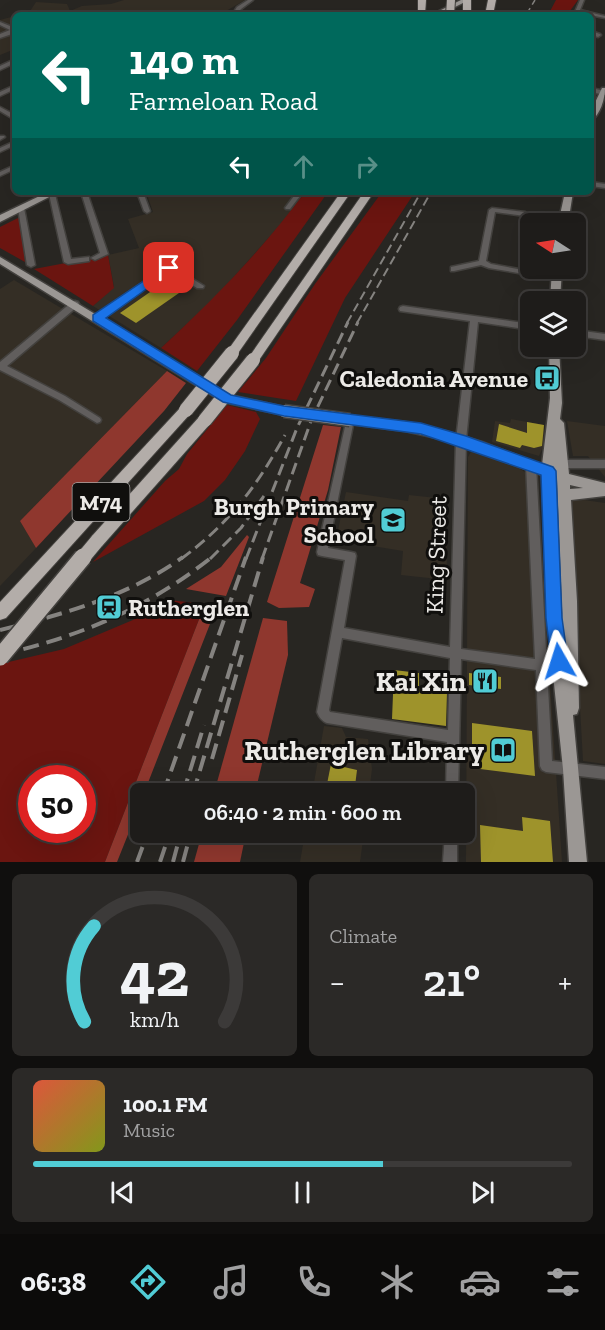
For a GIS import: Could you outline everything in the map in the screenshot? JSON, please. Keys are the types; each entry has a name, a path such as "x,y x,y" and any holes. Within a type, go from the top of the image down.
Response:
{"highway":[{"path":"422,2 433,11"},
{"name":"M74","path":"322,228 339,195"},
{"name":"M74","path":"0,613 186,410 232,353 344,195"},
{"name":"M74","path":"0,657 97,541 205,420 253,360 367,195"},
{"name":"M74","path":"321,262 376,195"}],"main road":[{"path":"433,11 467,0"},
{"path":"594,113 604,92"},
{"path":"0,219 50,195"},
{"path":"565,213 568,195"},
{"path":"0,260 227,399 284,411 421,428 548,471 563,470 605,490"},
{"path":"554,357 566,495 571,603 571,769"},
{"path":"556,397 548,471 554,618 571,769 578,862"},
{"path":"566,495 605,490"}],"street":[{"path":"235,12 251,0"},
{"path":"582,0 577,11 582,12"},
{"path":"594,34 598,35"},
{"path":"54,195 68,262 86,259"},
{"path":"85,195 104,254 95,258"},
{"path":"141,195 147,212"},
{"path":"288,208 298,195"},
{"path":"21,208 31,265"},
{"path":"482,262 492,210 520,213"},
{"path":"454,269 482,262 489,266 520,269"},
{"path":"98,318 169,268 201,286"},
{"path":"75,304 1,366 62,398 97,420"},
{"path":"403,309 520,325"},
{"name":"King Street","path":"452,783 461,440 474,319"},
{"path":"586,334 605,337"},
{"path":"350,420 322,552 351,556 323,712 327,717 453,737"},
{"path":"563,470 582,463 605,464"},
{"path":"531,465 546,766 605,773"},
{"path":"338,632 456,654 542,665"},
{"path":"450,862 451,843"}],"shaded area":[{"path":"124,0 245,0 224,12 30,12 36,2 67,4 70,11 82,6 111,4"},
{"path":"556,0 578,0 569,12 550,12"},
{"path":"12,17 12,50 0,55 0,20"},
{"path":"147,195 303,195 289,215 215,298 161,348 93,306 114,287 108,255 139,248 128,219 153,212"},
{"path":"303,195 326,195 237,320 197,371 161,348 237,273"},
{"path":"380,195 413,195 345,298 296,401 238,392 266,358 315,284"},
{"path":"20,217 25,262 0,248 0,227"},
{"path":"108,255 114,288 93,306 34,269"},
{"path":"14,280 167,371 20,521 36,548 0,586 0,289"},
{"path":"167,371 186,383 164,411 36,548 20,521"},
{"path":"227,405 256,412 260,419 245,451 225,480 204,501 93,562 165,481 179,469 187,454"},
{"path":"511,419 544,425 544,444 539,456 492,442 495,421 510,423"},
{"path":"567,421 605,426 605,477 588,456 573,456"},
{"path":"323,425 341,427 328,490 300,583 315,589 309,607 279,608 267,602"},
{"path":"472,450 519,468 533,478 537,489 562,862 466,862 466,843 475,843 475,783 466,783 468,457"},
{"name":"Burgh Primary School","path":"346,492 408,501 409,495 446,499 447,580 401,575 403,551 336,540"},
{"path":"571,501 605,503 605,764 583,761 569,510"},
{"path":"247,535 249,537 226,596 186,589 221,567"},
{"path":"169,600 205,604 136,783 130,783 130,798 105,862 0,862 0,664 64,649 140,617"},
{"path":"205,604 217,606 148,783 136,783"},
{"path":"263,618 287,621 288,655 257,783 217,783"},
{"path":"324,726 342,728 346,737 368,739 372,769 370,783 314,783"},
{"path":"130,798 130,830 117,862 105,862"},
{"path":"199,843 244,843 240,862 194,862"},
{"path":"303,843 363,843 360,862 300,862"}],"building":[{"path":"173,276 189,286 136,323 120,313"},
{"path":"527,422 544,425 542,446 534,448 522,445 520,448 496,441 499,424 527,433"},
{"path":"394,670 419,673 419,688 447,692 446,726 392,719"},
{"name":"Kai Xin","path":"469,673 501,677 501,689 469,685"},
{"name":"Rutherglen Library","path":"472,723 532,731 535,776 472,768"},
{"path":"331,764 357,770 355,783 327,783"},
{"path":"522,817 550,821 553,862 481,862 480,825 523,831"}],"railway":[{"path":"528,12 535,0"},
{"path":"347,323 419,195"},
{"path":"357,323 429,195"},
{"path":"246,559 297,428 348,322"},
{"path":"262,559 311,421 358,322"},
{"path":"181,559 228,518 264,471 285,435"},
{"path":"212,557 241,528 264,496"},
{"path":"0,630 72,610 118,593 141,583 183,557"},
{"path":"0,655 58,639 112,618 162,592 212,557"},
{"path":"167,783 246,557"},
{"path":"196,783 263,557"},
{"path":"212,759 242,655"},
{"path":"186,783 204,725"},
{"path":"137,862 144,843"},
{"path":"160,862 166,843"},
{"path":"173,862 178,843"},
{"path":"183,862 188,843"}],"place":[{"name":"Caledonia Avenue","path":"547,378"},
{"name":"Burgh Primary School","path":"393,520"},
{"name":"Rutherglen","path":"109,607"},
{"name":"Kai Xin","path":"485,681"},
{"name":"Rutherglen Library","path":"503,750"}],"route":[{"path":"169,268 98,318 227,399 284,411 421,428 548,471 554,618 559,661"}]}
